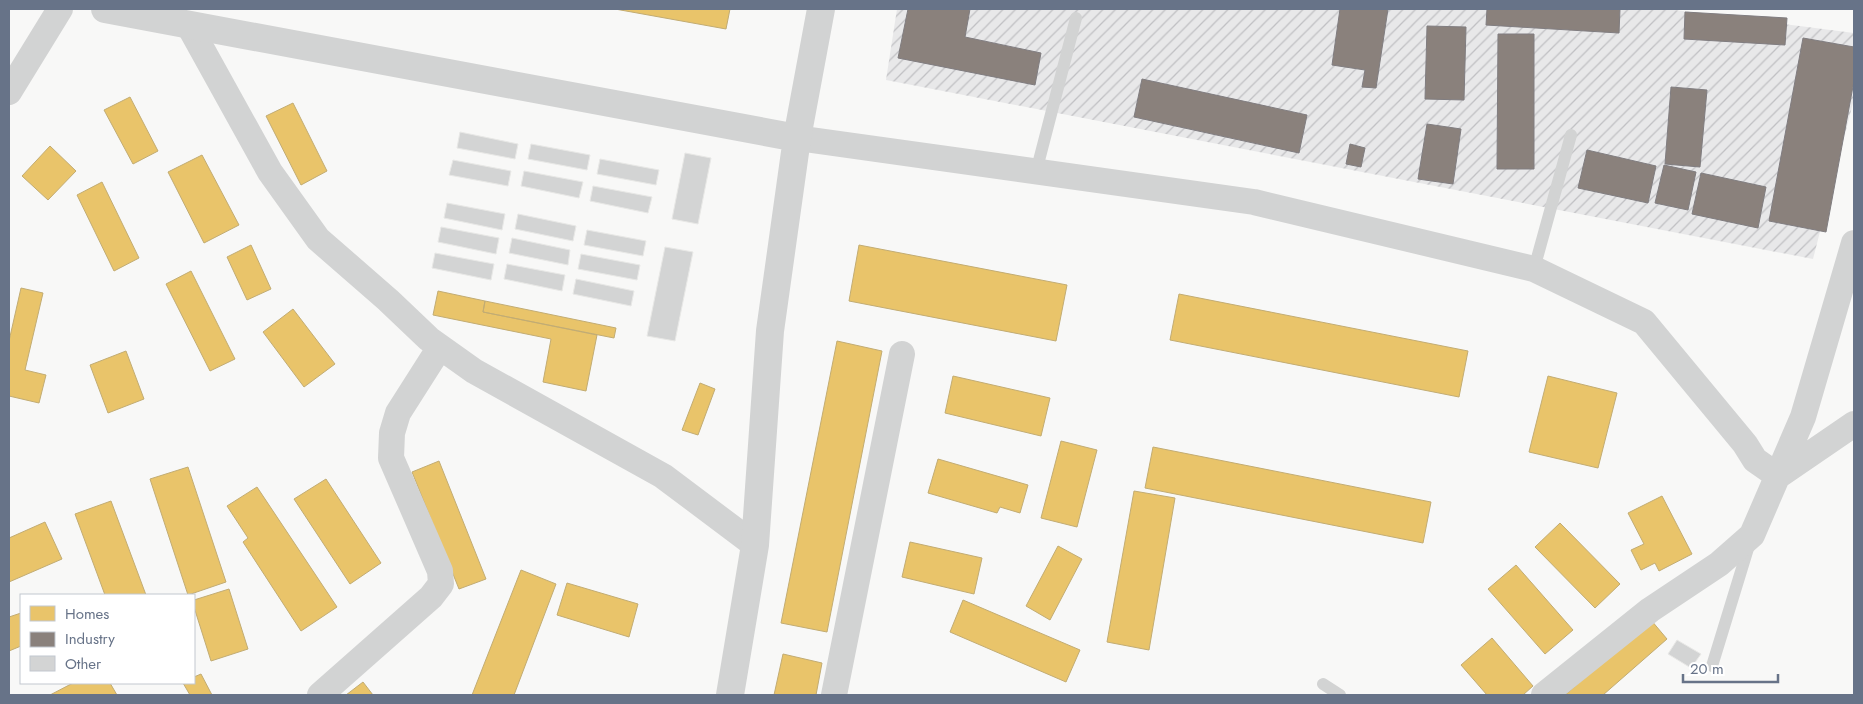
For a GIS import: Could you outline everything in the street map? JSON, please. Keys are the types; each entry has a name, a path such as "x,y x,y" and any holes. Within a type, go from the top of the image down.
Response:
{"street":[{"path":"9,92 60,9"},
{"path":"105,9 797,138 1254,202 1534,270 1644,322 1745,444 1756,460 1778,476"},
{"path":"730,695 755,545 770,331 797,138 820,9"},
{"path":"188,24 270,172 318,239 388,300 429,339 474,371 663,476 755,545"},
{"path":"1544,695 1650,610 1719,564 1752,535 1802,417 1831,326 1854,243"},
{"path":"320,695 431,597 440,584 440,571 391,458 392,434 398,413 440,347"},
{"path":"834,695 902,354"},
{"path":"1778,476 1854,424"},
{"path":"1778,476 1854,442"}],"lane":[{"path":"1036,172 1076,18"},
{"path":"1534,270 1571,136"},
{"path":"1712,666 1752,535"},
{"path":"1323,684 1340,695"}],"shaded area":[{"path":"897,9 1667,9 1854,33 1854,99 1813,259 886,80"}],"building: Homes":[{"path":"615,9 730,9 726,29"},
{"path":"130,97 158,151 133,164 104,110"},
{"path":"293,103 327,171 301,185 266,116"},
{"path":"50,146 76,171 48,200 22,176"},
{"path":"202,155 239,225 204,243 168,172"},
{"path":"102,182 139,258 114,271 77,195"},
{"path":"251,245 271,289 247,300 227,257"},
{"path":"859,245 1067,285 1056,341 849,301"},
{"path":"191,271 235,359 210,371 166,284"},
{"path":"21,288 43,293 25,370 46,375 39,403 9,396 9,341"},
{"path":"438,291 485,301 483,312 597,335 586,391 543,382 551,339 433,315"},
{"path":"1179,294 1468,351 1459,397 1170,340"},
{"path":"485,301 616,328 614,338 483,312"},
{"path":"293,309 335,364 304,387 263,332"},
{"path":"837,341 882,351 827,632 781,623"},
{"path":"126,351 144,399 108,413 90,365"},
{"path":"953,376 1050,398 1041,436 945,413"},
{"path":"1548,376 1617,393 1598,468 1529,452"},
{"path":"700,383 715,389 698,435 682,430"},
{"path":"1061,441 1097,450 1077,527 1041,518"},
{"path":"1153,447 1431,502 1423,543 1145,488"},
{"path":"938,459 1028,485 1020,513 1000,507 997,513 928,493"},
{"path":"439,461 486,579 459,589 412,472"},
{"path":"188,467 226,582 188,594 150,479"},
{"path":"326,479 381,563 350,584 294,499"},
{"path":"257,487 337,607 301,631 243,542 248,538 227,506"},
{"path":"1134,491 1175,498 1149,650 1107,642"},
{"path":"1662,496 1692,554 1659,571 1655,563 1641,570 1631,550 1644,544 1628,513"},
{"path":"111,501 146,594 105,594 75,514"},
{"path":"45,522 62,559 9,582 9,538"},
{"path":"1560,523 1620,584 1595,608 1535,547"},
{"path":"910,542 982,558 974,594 902,577"},
{"path":"1058,546 1082,559 1050,620 1026,606"},
{"path":"1516,565 1573,630 1545,654 1488,589"},
{"path":"521,570 556,584 514,695 472,695"},
{"path":"567,583 638,604 629,637 557,615"},
{"path":"229,589 248,649 211,661 195,610 195,600"},
{"path":"963,600 1080,650 1066,682 950,632"},
{"path":"20,613 20,646 9,651 9,617"},
{"path":"1651,620 1667,639 1603,695 1565,695"},
{"path":"1492,638 1533,686 1523,695 1487,695 1461,665"},
{"path":"783,654 822,663 816,695 774,695"},
{"path":"201,674 212,695 190,695 184,684 195,684 195,677"},
{"path":"363,682 373,695 346,695"},
{"path":"71,684 111,684 117,695 50,695"}],"building: Industry":[{"path":"908,9 970,9 965,37 1041,53 1035,85 898,58"},
{"path":"1340,9 1388,9 1376,88 1362,87 1365,70 1332,65"},
{"path":"1487,9 1620,9 1619,33 1486,25"},
{"path":"1685,12 1787,18 1785,45 1684,39"},
{"path":"1427,26 1466,27 1464,100 1425,99"},
{"path":"1498,34 1534,34 1534,169 1497,169"},
{"path":"1803,38 1854,47 1854,81 1826,232 1769,221"},
{"path":"1142,79 1307,115 1299,153 1134,117"},
{"path":"1671,87 1707,90 1700,167 1665,164"},
{"path":"1427,124 1461,129 1453,184 1418,179"},
{"path":"1350,144 1365,148 1361,167 1346,164"},
{"path":"1587,150 1656,166 1648,203 1578,188"},
{"path":"1664,165 1696,172 1688,210 1655,203"},
{"path":"1701,173 1766,187 1758,228 1692,214"}],"building: Other":[{"path":"460,132 518,144 515,159 457,148"},
{"path":"531,144 590,155 587,170 528,159"},
{"path":"685,153 711,158 698,224 672,219"},
{"path":"600,159 659,170 656,185 597,174"},
{"path":"453,160 511,171 508,186 449,175"},
{"path":"524,171 583,182 579,198 521,186"},
{"path":"593,186 652,197 648,213 590,201"},
{"path":"447,203 505,214 502,230 444,218"},
{"path":"518,214 576,226 573,241 515,229"},
{"path":"441,227 499,238 496,254 438,242"},
{"path":"587,230 646,241 643,256 584,245"},
{"path":"512,238 570,250 568,265 509,253"},
{"path":"665,247 693,252 675,341 647,336"},
{"path":"435,253 494,264 491,280 432,268"},
{"path":"581,254 640,265 637,280 578,269"},
{"path":"507,264 565,275 562,291 504,279"},
{"path":"576,279 634,291 631,306 573,294"},
{"path":"1677,640 1701,654 1691,668 1668,654"}]}
